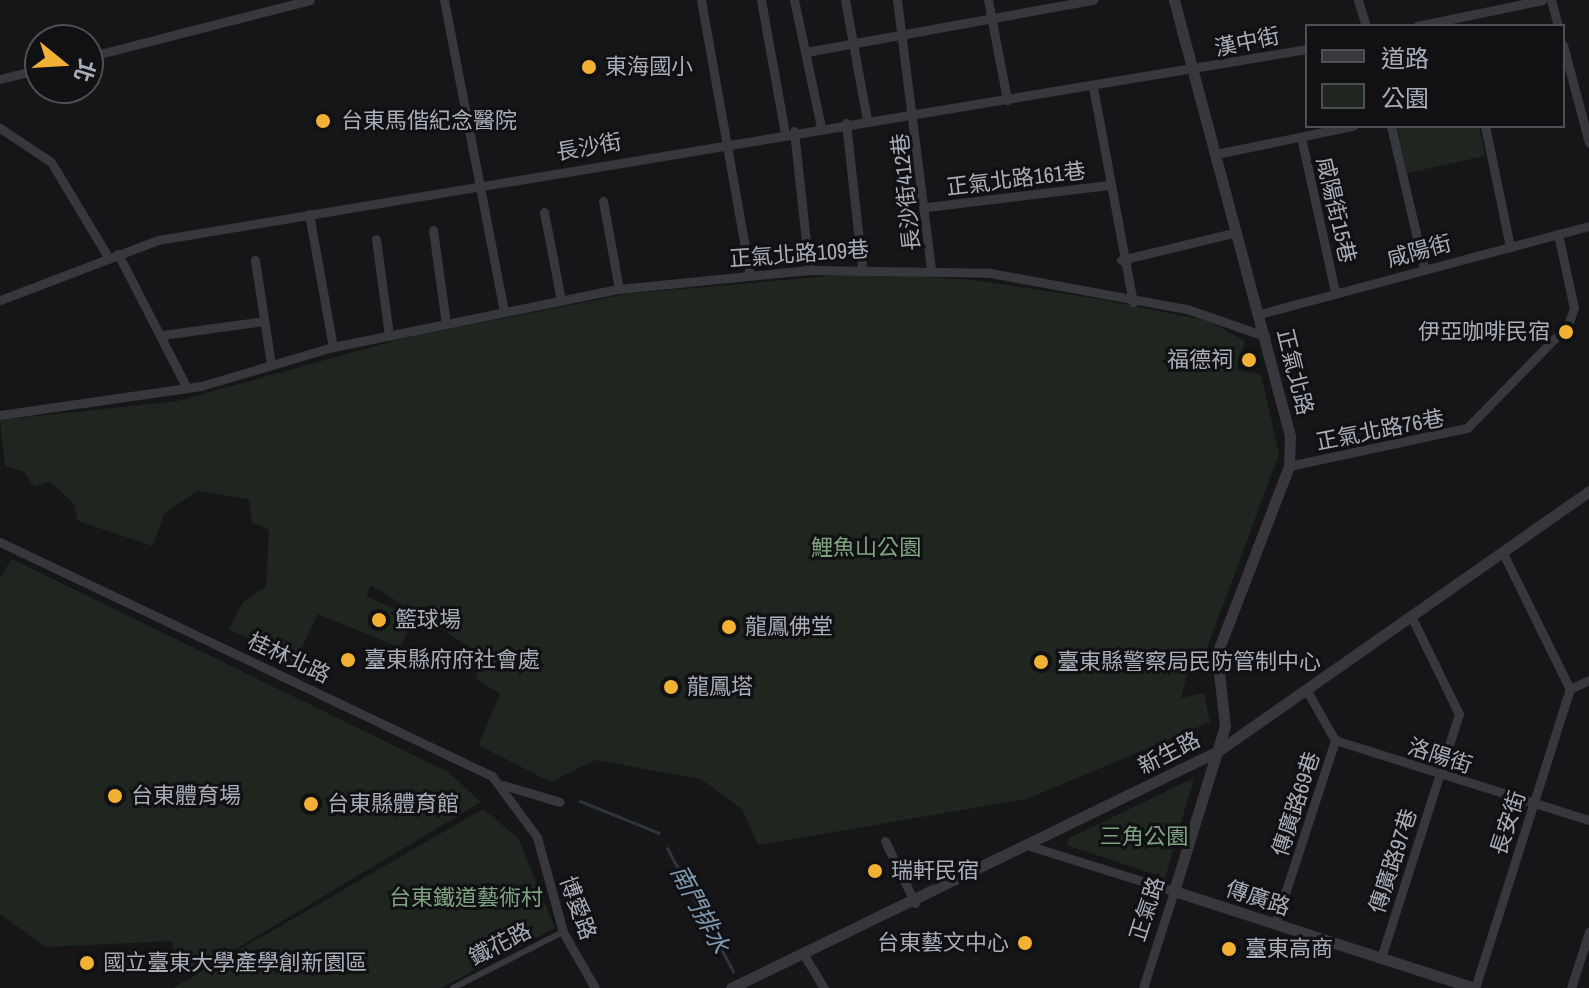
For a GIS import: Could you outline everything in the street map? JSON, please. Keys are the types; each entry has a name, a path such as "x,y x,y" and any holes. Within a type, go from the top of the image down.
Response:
{"street":[{"path":"104,53 310,0"},
{"path":"444,0 484,183 504,312"},
{"path":"702,0 750,274"},
{"path":"761,0 789,132 809,270"},
{"path":"794,0 821,127"},
{"path":"845,0 867,120"},
{"name":"長沙街412巷","path":"897,0 916,113 931,268"},
{"path":"988,0 1007,100"},
{"path":"806,52 993,22 1093,0"},
{"name":"正氣北路","path":"1174,0 1290,436 1289,466 1217,654 1225,726 1218,751"},
{"path":"1358,0 1365,24"},
{"path":"1427,24 1542,0"},
{"path":"1551,0 1557,24"},
{"name":"漢中街","path":"1194,72 1305,49"},
{"path":"1565,59 1568,81 1589,143"},
{"name":"長沙街","path":"0,300 113,256 309,214 725,142 1194,72"},
{"path":"0,79 24,73"},
{"path":"1093,87 1121,260 1133,302"},
{"path":"846,123 862,267"},
{"path":"0,128 51,162 162,335 187,388"},
{"path":"1216,154 1344,128"},
{"path":"1391,128 1424,268"},
{"path":"1485,128 1510,247"},
{"name":"咸陽街15巷","path":"1301,137 1335,291"},
{"name":"正氣北路161巷","path":"927,207 1109,185"},
{"path":"603,201 619,289"},
{"path":"544,212 561,300"},
{"path":"309,214 333,347"},
{"name":"咸陽街","path":"1260,314 1335,291 1589,226"},
{"path":"433,230 446,324"},
{"path":"1121,260 1237,232"},
{"name":"正氣北路76巷","path":"1289,466 1461,432 1572,316 1558,234"},
{"path":"376,239 389,335"},
{"path":"255,260 271,365"},
{"name":"正氣北路109巷","path":"0,415 187,388 333,347 619,289 809,270 931,268 1187,309 1265,336"},
{"path":"162,335 264,321"},
{"name":"新生路","path":"731,988 915,903 1218,751 1589,491"},
{"name":"桂林北路","path":"0,542 503,785 560,802"},
{"path":"1502,551 1570,689 1589,680"},
{"name":"傳廣路97巷","path":"1381,958 1459,714 1411,616"},
{"name":"長安街","path":"1474,988 1570,689"},
{"path":"1307,691 1335,740"},
{"name":"洛陽街","path":"1335,740 1589,820"},
{"name":"傳廣路69巷","path":"1275,924 1335,740"},
{"name":"正氣路","path":"1143,988 1218,751"},
{"name":"博愛路","path":"503,785 537,837 563,932 595,988"},
{"path":"885,841 915,903"},
{"name":"傳廣路","path":"1030,846 1474,988"},
{"name":"鐵花路","path":"453,988 563,932"},
{"path":"1571,988 1589,932"},
{"path":"804,955 824,988"}],"green space":[{"path":"1397,128 1479,128 1485,156 1407,173"},
{"name":"鯉魚山公園","path":"861,273 974,280 1099,299 1208,321 1245,341 1236,369 1261,375 1279,454 1203,659 1190,661 1181,698 1204,693 1210,722 1027,799 758,845 742,809 701,779 595,760 551,782 478,745 500,694 475,678 486,657 371,585 366,596 413,617 401,648 318,614 294,663 229,629 243,602 266,587 269,530 252,522 249,499 197,491 164,514 153,546 78,521 74,504 50,481 34,487 24,472 5,466 0,420 178,401 404,338 627,294"},
{"path":"12,559 448,772 481,802 234,950 181,971 172,941 46,947 0,914 0,577"},
{"name":"三角公園","path":"1194,778 1165,878 1067,845 1069,838"},
{"name":"台東鐵道藝術村","path":"483,809 518,838 555,928 441,988 173,988"}],"waterway":[{"name":"南門排水","path":"580,801 659,833"},
{"name":"南門排水","path":"667,848 733,971"}],"place":[{"name":"東海國小","path":"589,67"},
{"name":"台東馬偕紀念醫院","path":"323,121"},
{"name":"伊亞咖啡民宿","path":"1566,332"},
{"name":"福德祠","path":"1249,360"},
{"name":"籃球場","path":"379,620"},
{"name":"龍鳳佛堂","path":"729,627"},
{"name":"臺東縣府府社會處","path":"348,660"},
{"name":"臺東縣警察局民防管制中心","path":"1041,662"},
{"name":"龍鳳塔","path":"671,687"},
{"name":"台東體育場","path":"115,796"},
{"name":"台東縣體育館","path":"311,804"},
{"name":"瑞軒民宿","path":"875,871"},
{"name":"台東藝文中心","path":"1025,943"},
{"name":"臺東高商","path":"1229,949"},
{"name":"國立臺東大學產學創新園區","path":"87,963"}]}
